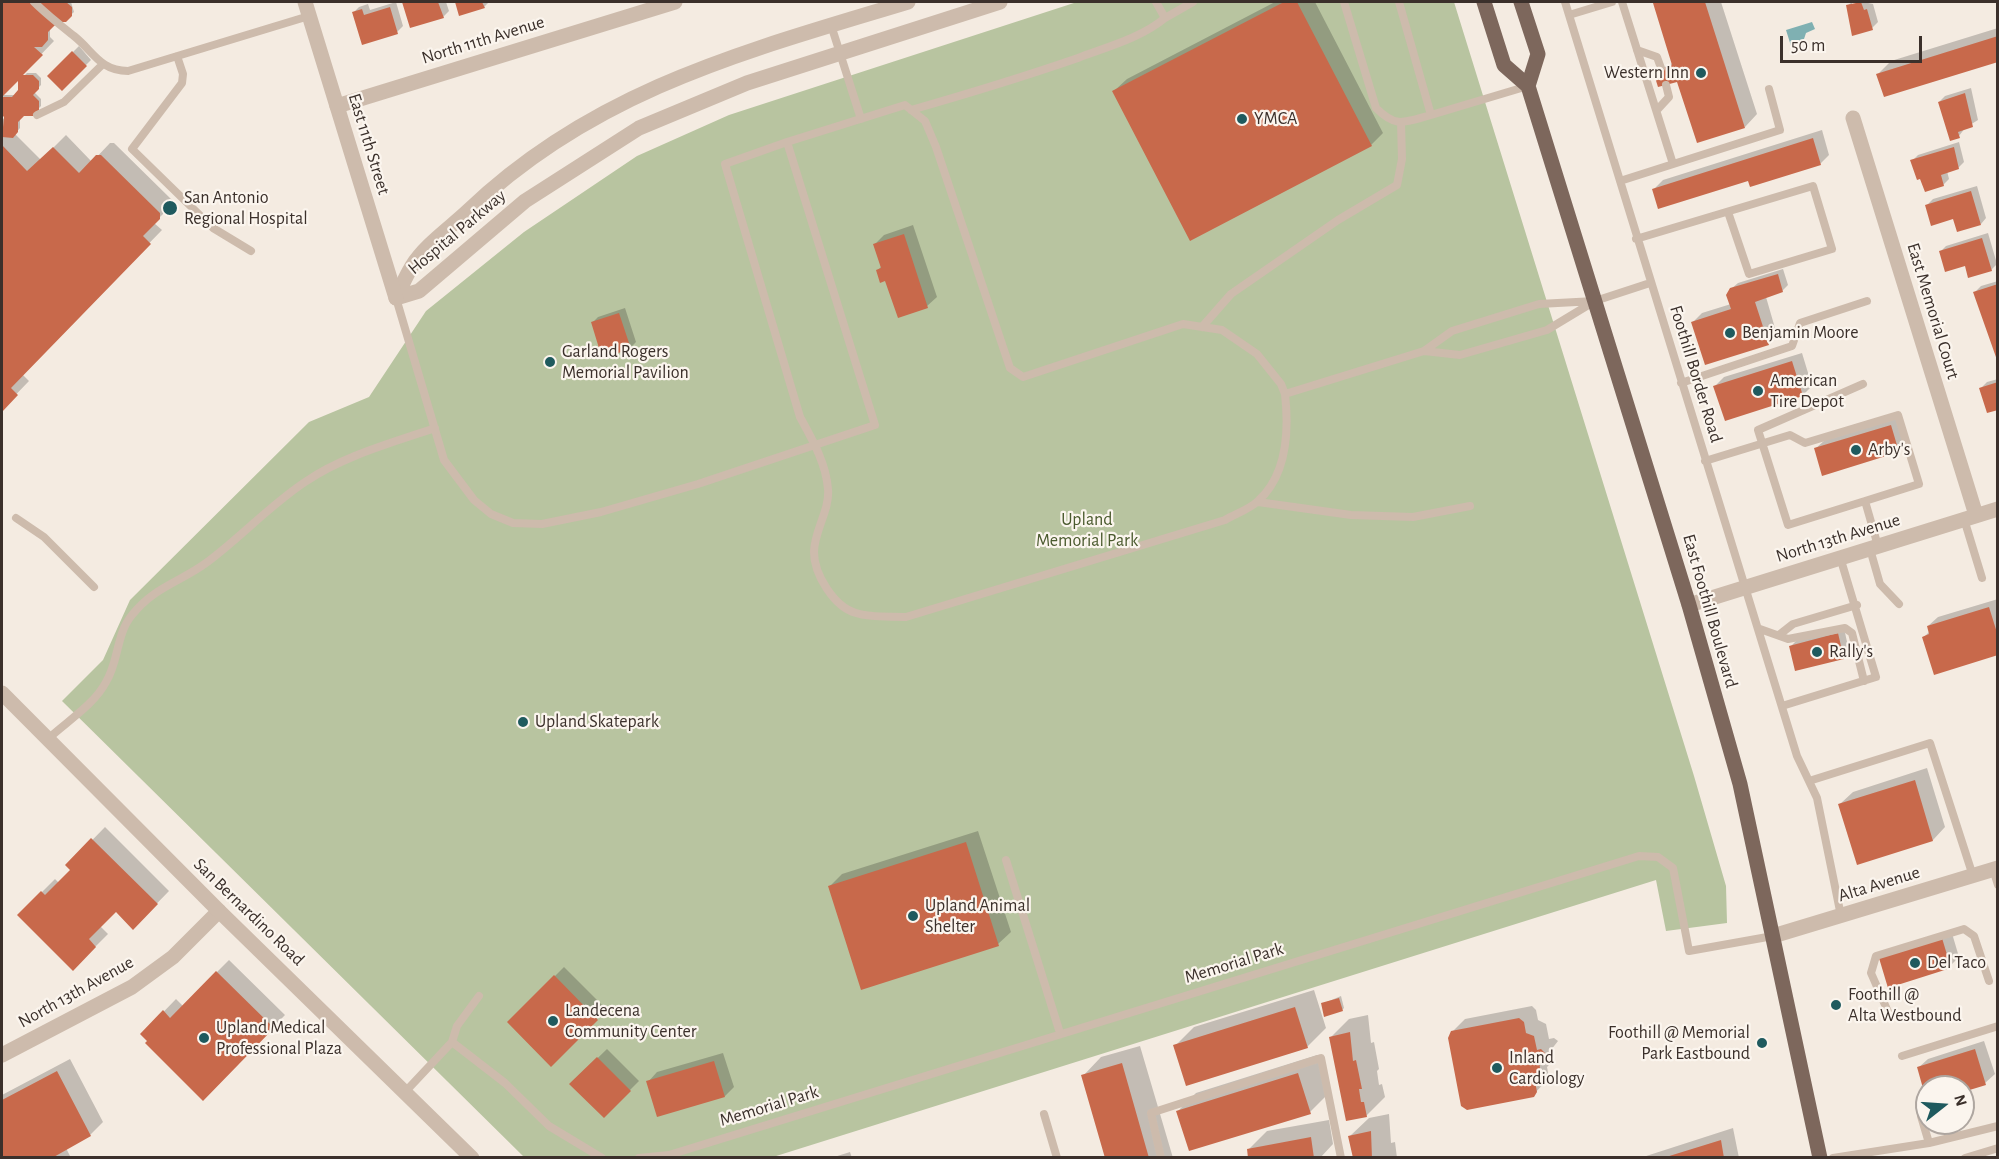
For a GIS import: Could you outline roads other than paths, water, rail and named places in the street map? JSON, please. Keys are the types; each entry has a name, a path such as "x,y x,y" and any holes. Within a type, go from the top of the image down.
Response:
{"main road":[{"path":"1484,2 1504,64 1528,86 1538,54 1521,2"},
{"name":"East Foothill Boulevard","path":"1528,86 1689,605 1740,784 1820,1158"}],"street":[{"name":"North 11th Avenue","path":"337,106 675,2"},
{"name":"Hospital Parkway","path":"396,298 416,260 516,168 609,109 675,77 738,53 908,2"},
{"name":"Hospital Parkway","path":"396,298 419,291 525,201 639,128 747,83 1000,2"},
{"name":"East 11th Street","path":"307,9 396,298"},
{"name":"East Memorial Court","path":"1852,118 1970,517"},
{"name":"North 13th Avenue","path":"1689,605 1998,509"},
{"name":"San Bernardino Road","path":"2,693 219,911 406,1091 470,1157"},
{"name":"Alta Avenue","path":"1773,936 1995,869"},
{"name":"North 13th Avenue","path":"2,1055 132,987 173,957 219,911"}],"lane":[{"path":"34,2 60,27 76,37 95,60 115,71 128,71 177,56 307,9"},
{"path":"1156,2 1165,18"},
{"path":"911,110 1023,77 1103,49 1152,29 1165,18 1193,2"},
{"path":"1344,2 1376,108 1389,121 1401,123 1528,86"},
{"path":"1399,2 1431,115"},
{"name":"Foothill Border Road","path":"1565,2 1705,461 1760,629 1797,756 1817,798 1841,916"},
{"path":"1569,15 1612,2"},
{"path":"1622,2 1673,164"},
{"path":"831,25 861,119"},
{"path":"1637,50 1657,57 1661,68"},
{"path":"177,56 183,74 182,83 132,149 213,228 251,251"},
{"path":"37,115 64,102 103,64"},
{"path":"1657,110 1669,97 1666,85"},
{"path":"1620,181 1779,130 1769,89"},
{"path":"905,105 925,121 936,147 1010,368 1023,377 1183,324 1222,330 1257,354 1281,384 1285,394 1288,423 1278,476 1258,502 1225,520 906,617 855,613 833,597 819,574 814,552 828,491 815,445 800,417 725,164 861,119 905,105"},
{"path":"1202,327 1231,294 1338,220 1397,185 1402,159 1401,123"},
{"path":"396,298 444,460 474,500 490,514 513,523 542,524 602,512 698,484 875,425 787,142"},
{"path":"1636,239 1813,186 1832,249 1749,274 1728,212"},
{"path":"1424,351 1460,355 1547,330 1595,301 1650,283"},
{"path":"1285,394 1424,351 1452,331 1539,304 1595,301"},
{"path":"1681,383 1792,346 1800,323 1867,301"},
{"path":"1705,461 1762,444 1790,435 1805,443 1898,416 1919,484 1788,525 1762,444 1758,430 1863,384"},
{"path":"48,739 97,695 107,682 123,629 131,615 164,585 207,562 271,507 307,481 378,447 435,428"},
{"path":"1865,501 1880,584 1899,604"},
{"path":"1258,502 1351,515 1402,516 1470,506"},
{"path":"1970,517 1982,578"},
{"path":"16,518 44,537 94,587"},
{"path":"1782,706 1876,677 1857,605 1840,557"},
{"path":"1779,635 1793,624 1857,605"},
{"path":"1760,629 1788,639 1845,628 1851,633 1864,681"},
{"path":"1809,781 1930,742 1973,876"},
{"name":"Memorial Park","path":"639,1158 669,1155 1639,856 1658,857 1673,868 1689,951 1773,936"},
{"path":"1006,860 1060,1033"},
{"path":"1995,869 1998,885"},
{"path":"1889,1014 1871,973 1876,956 1964,928 1974,936 1989,981"},
{"path":"406,1091 452,1042 457,1026 479,996"},
{"path":"1902,1056 1998,1026"},
{"path":"452,1042 505,1083 549,1126 602,1158"},
{"path":"1161,1158 1151,1113 1321,1058 1341,1158"},
{"path":"1044,1114 1057,1158"},
{"path":"1833,1158 1929,1143 1998,1126"},
{"path":"1927,1135 1929,1143"},
{"path":"1965,1158 1998,1148"}],"water":[{"path":"1812,22 1815,29 1806,33 1803,42 1791,46 1786,30"}],"place":[{"name":"Western Inn","path":"1701,73"},
{"name":"YMCA","path":"1242,119"},
{"name":"San Antonio Regional Hospital","path":"170,208"},
{"name":"Benjamin Moore","path":"1730,333"},
{"name":"Garland Rogers Memorial Pavilion","path":"550,362"},
{"name":"American Tire Depot","path":"1758,391"},
{"name":"Arby's","path":"1856,450"},
{"name":"Rally's","path":"1817,652"},
{"name":"Upland Skatepark","path":"523,722"},
{"name":"Upland Animal Shelter","path":"913,916"},
{"name":"Del Taco","path":"1915,963"},
{"name":"Foothill @ Alta Westbound","path":"1836,1005"},
{"name":"Landecena Community Center","path":"553,1021"},
{"name":"Upland Medical Professional Plaza","path":"204,1038"},
{"name":"Foothill @ Memorial Park Eastbound","path":"1762,1043"},
{"name":"Inland Cardiology","path":"1497,1068"}],"park label":[{"name":"Upland Memorial Park","path":"1087,530"}]}
